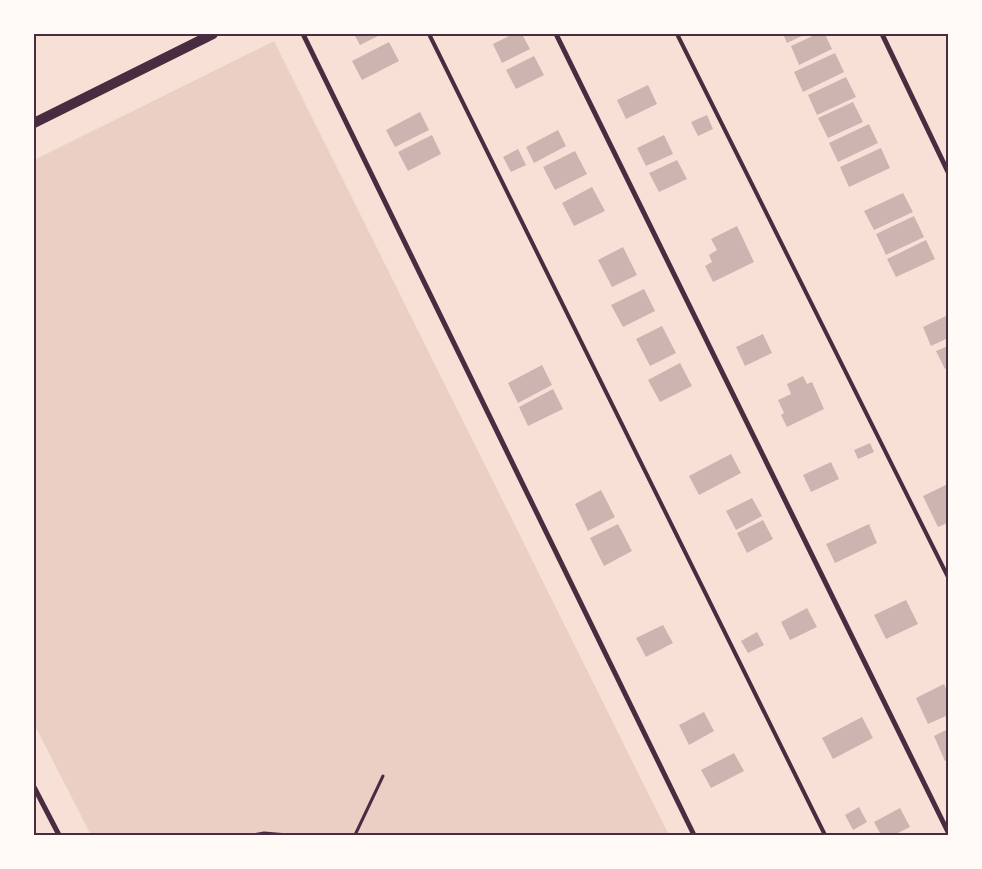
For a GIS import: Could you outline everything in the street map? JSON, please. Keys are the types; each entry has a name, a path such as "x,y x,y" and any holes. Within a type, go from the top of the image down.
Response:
{"main road":[{"path":"34,123 213,34"}],"street":[{"path":"303,34 694,835"},
{"path":"556,34 948,832"},
{"path":"882,34 948,172"},
{"path":"34,787 59,835"}],"lane":[{"path":"429,34 825,835"},
{"path":"678,34 948,577"}],"path":[{"path":"355,835 384,776"},
{"path":"253,835 264,833 288,835"}],"shaded area":[{"path":"274,41 669,835 91,835 34,724 34,160"}],"building":[{"path":"354,34 377,34 378,36 360,45"},
{"path":"513,34 522,34 530,49 502,63 493,44"},
{"path":"783,34 806,34 787,43"},
{"path":"817,34 825,34 832,49 799,65 791,46"},
{"path":"389,42 399,61 362,80 352,61"},
{"path":"835,53 844,72 803,92 794,72"},
{"path":"534,56 544,75 516,89 506,70"},
{"path":"846,77 856,97 817,115 808,95"},
{"path":"648,85 657,104 626,119 617,100"},
{"path":"853,102 863,122 828,138 818,118"},
{"path":"420,112 429,130 395,147 386,130"},
{"path":"707,115 713,129 698,136 691,122"},
{"path":"869,124 878,143 838,162 829,143"},
{"path":"558,130 566,146 534,163 526,147"},
{"path":"432,135 441,154 408,171 398,152"},
{"path":"664,135 673,154 646,166 637,148"},
{"path":"881,148 890,168 849,187 840,167"},
{"path":"518,149 526,165 511,172 503,157"},
{"path":"575,151 587,174 555,190 543,167"},
{"path":"677,160 687,179 659,192 649,173"},
{"path":"592,187 605,211 574,226 562,203"},
{"path":"903,193 913,212 874,230 864,211"},
{"path":"914,216 924,237 886,255 876,234"},
{"path":"737,226 754,262 713,282 705,266 712,262 709,255 717,250 711,239"},
{"path":"926,240 935,259 896,277 887,259"},
{"path":"623,247 637,275 612,287 598,260"},
{"path":"644,289 655,311 623,327 611,305"},
{"path":"948,315 948,338 931,346 923,327"},
{"path":"662,326 676,353 650,366 636,339"},
{"path":"763,334 772,353 745,366 736,347"},
{"path":"948,346 948,367 945,369 936,351"},
{"path":"680,363 692,386 660,402 648,380"},
{"path":"542,365 552,385 518,403 508,383"},
{"path":"803,376 807,384 812,382 824,409 787,427 781,415 784,413 778,400 791,394 787,384"},
{"path":"553,389 563,409 528,426 519,407"},
{"path":"870,443 874,452 858,459 854,450"},
{"path":"731,454 741,473 699,495 689,476"},
{"path":"831,462 839,479 811,492 803,475"},
{"path":"948,484 948,523 938,527 923,496"},
{"path":"601,490 615,517 588,531 575,504"},
{"path":"752,498 762,516 736,530 726,511"},
{"path":"763,520 773,539 747,553 737,533"},
{"path":"618,524 632,551 604,566 590,538"},
{"path":"869,524 877,543 835,563 826,544"},
{"path":"906,600 918,624 886,639 874,615"},
{"path":"807,608 817,627 790,640 781,622"},
{"path":"663,625 673,643 646,657 636,638"},
{"path":"757,632 764,645 748,653 741,641"},
{"path":"944,684 948,693 948,715 928,724 916,698"},
{"path":"704,712 714,731 689,745 679,725"},
{"path":"862,717 873,738 833,759 822,738"},
{"path":"948,729 948,760 945,761 934,736"},
{"path":"734,753 744,771 711,788 701,770"},
{"path":"859,807 867,822 853,830 845,815"},
{"path":"900,808 910,827 894,835 881,835 874,822"}]}
